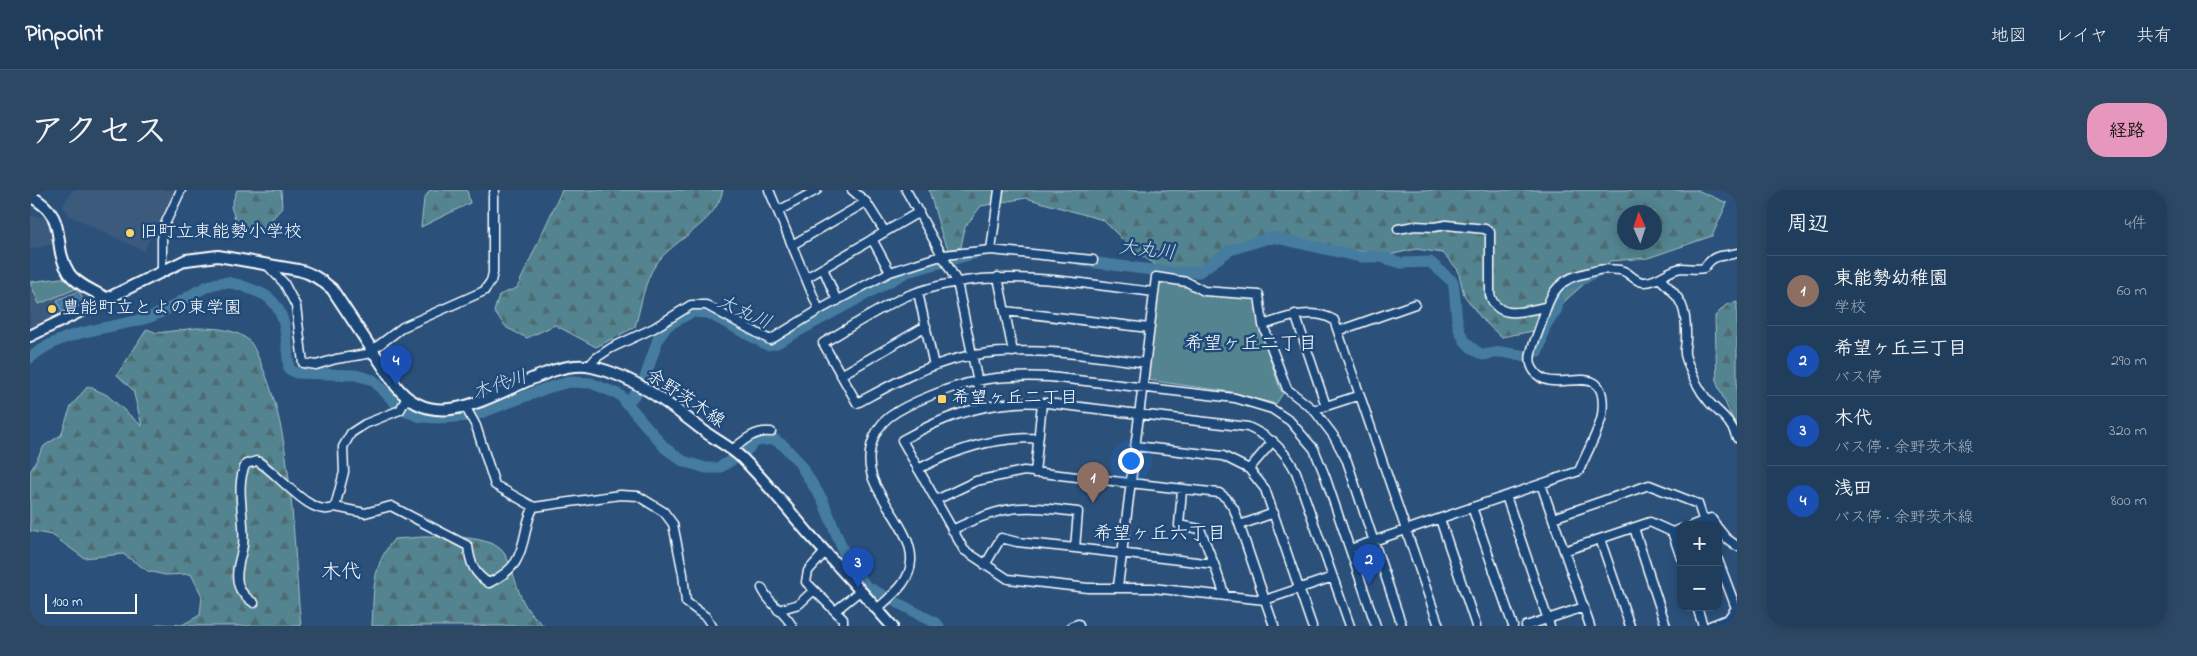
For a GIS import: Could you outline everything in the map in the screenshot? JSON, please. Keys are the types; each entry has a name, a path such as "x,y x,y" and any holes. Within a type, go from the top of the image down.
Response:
{"main road":[{"path":"30,196 46,206 55,219 63,258 69,272 76,280 108,299"},
{"path":"30,336 186,260 202,257 235,258 310,272 319,278 332,289 372,352 406,398"},
{"name":"余野茨木線","path":"406,398 420,406 433,408 465,406 510,390 558,368 590,366 604,370 640,387 669,404 703,431 737,453 860,591 878,608 892,626"}],"street":[{"path":"162,272 162,239 165,224 181,190"},
{"path":"266,264 284,283 294,301 303,364 316,365 372,352 403,327 484,291 491,282 493,263 493,196 495,190"},
{"path":"769,190 819,310"},
{"path":"778,212 817,190"},
{"path":"852,190 866,202 885,232"},
{"path":"906,190 957,282 983,407"},
{"path":"991,250 999,190"},
{"path":"792,246 866,202"},
{"path":"806,278 919,212"},
{"path":"1398,229 1414,226 1434,227 1446,224 1485,228 1490,232 1490,295 1492,303 1502,312 1510,313 1546,307"},
{"path":"872,239 890,272"},
{"path":"590,366 596,358 612,348 654,328 691,305 706,305 770,340 819,310 890,272 945,258 991,250 1093,260"},
{"path":"1350,549 1579,471 1602,417 1603,401 1601,389 1591,381 1571,379 1548,382 1540,379 1532,369 1530,356 1546,307 1561,282 1571,276 1598,268 1623,270 1641,282 1660,279 1681,268 1704,268 1716,256 1737,253"},
{"path":"823,268 837,301"},
{"path":"998,277 1013,352"},
{"path":"1145,363 1042,350 972,355 934,366 857,402 823,343 907,296 957,282 998,277 1024,278 1154,292"},
{"path":"1118,587 1156,277 1187,282 1204,290 1259,295 1263,325 1287,389 1314,410 1333,435 1347,461 1402,626"},
{"path":"1660,279 1675,292 1682,305 1686,333 1684,353 1693,377 1708,401 1724,415 1737,438"},
{"path":"918,292 934,366"},
{"path":"1338,331 1415,304"},
{"path":"1005,311 1149,328"},
{"path":"1263,325 1296,314 1328,316 1334,320 1439,626"},
{"path":"1296,314 1326,406"},
{"path":"841,375 926,326"},
{"path":"878,608 904,584 911,561 910,551 904,534 873,481 870,468 869,456 872,440 881,426 890,417 920,400 978,381 1029,376 1235,398 1272,409 1290,420 1314,449 1376,626"},
{"path":"1314,410 1360,395"},
{"path":"335,507 344,472 343,447 351,433 365,424 400,410 406,398"},
{"path":"1333,577 1265,600 1152,588 1088,588 1008,579 964,550 902,440 941,419 983,407 1016,403 1042,403 1139,413 1231,423 1248,427 1272,441 1289,459 1296,472 1333,577 1350,626"},
{"path":"1034,472 1042,403"},
{"path":"465,406 476,426 495,485 534,507 620,495 638,496 664,512 673,524 683,574 686,602 706,617 712,626"},
{"path":"737,453 754,434 771,432"},
{"path":"918,469 945,455 989,441 1038,438"},
{"path":"1249,469 1272,441"},
{"path":"1135,446 1223,456 1249,469 1265,489 1312,626"},
{"path":"254,604 245,597 238,582 237,566 243,544 241,478 246,464 251,461 257,461 268,466 298,495 320,510 330,510 335,507 365,513 391,506 417,518 468,546 470,563 479,577 489,583 503,576 517,561 529,514 534,507"},
{"path":"936,500 976,481 1024,471 1219,493 1230,503 1240,524 1274,626"},
{"path":"1541,484 1590,626"},
{"path":"1553,518 1649,485 1698,504 1704,521"},
{"path":"1182,490 1179,525 1200,529 1225,596"},
{"path":"1506,496 1549,622"},
{"path":"952,530 992,512 1016,507 1034,506 1078,512 1075,548"},
{"path":"1472,507 1513,626"},
{"path":"1240,524 1274,513"},
{"path":"1440,519 1476,626"},
{"path":"1564,551 1650,522 1672,532 1677,530"},
{"path":"1634,528 1666,626"},
{"path":"1672,532 1677,546"},
{"path":"1722,533 1737,546"},
{"path":"985,565 1001,538 1017,542 1214,564"},
{"path":"1600,539 1630,626"},
{"path":"825,552 808,572 806,582 843,619 843,626"},
{"path":"1710,626 1730,623 1736,608 1720,566"},
{"path":"762,588 766,598 786,616 792,626"},
{"path":"778,610 799,604 814,590"},
{"path":"835,610 860,591"},
{"path":"1526,626 1549,622 1584,606"},
{"path":"1698,611 1703,626"},
{"path":"1072,626 1078,624 1079,626"}],"shaded area":[{"name":"旧町立東能勢小学校","path":"73,190 175,190 144,251 70,216 62,206"},
{"path":"30,216 48,217 54,244 30,249"},
{"name":"豊能町立とよの東学園","path":"30,282 80,287 91,303 56,316 30,330"}],"green space":[{"path":"237,190 281,190 282,208 260,232 240,232 231,207"},
{"path":"430,190 467,190 470,203 421,227 424,199"},
{"path":"562,190 723,190 719,202 704,222 674,246 656,264 646,286 635,327 596,347 555,325 527,338 507,328 494,312 499,295 517,288"},
{"path":"929,190 1697,190 1727,203 1712,236 1648,258 1610,261 1567,299 1539,330 1501,337 1481,318 1464,295 1458,270 1443,253 1416,249 1389,255 1280,242 1251,245 1178,280 1132,249 1103,220 1026,198 981,206 965,227 961,247 949,250 943,239"},
{"path":"69,277 80,287 39,304 30,282"},
{"path":"1157,282 1186,284 1254,297 1262,334 1283,393 1276,404 1232,392 1147,380"},
{"path":"1737,302 1737,429 1717,384 1715,316 1726,305"},
{"path":"196,328 229,331 247,339 254,348 271,389 286,455 301,626 155,626 158,624 182,625 200,615 202,596 191,574 165,575 148,571 123,554 84,558 52,535 30,531 30,472 44,446 61,435 71,406 88,386 107,395 142,426 133,390 117,375 147,329 157,333"},
{"path":"423,537 466,538 489,542 498,547 507,558 526,606 544,626 372,626 375,580 381,559 394,539"}],"water":[{"path":"79,291 84,302 62,312 57,300"}],"waterway":[{"name":"大丸川","path":"1081,261 1176,273 1199,272 1230,250 1272,237 1360,257 1381,257 1401,263 1430,262 1453,282 1460,333 1472,348 1483,355 1501,352 1526,356 1538,351 1545,327 1557,310 1556,294 1559,290 1568,283 1583,279 1598,271"},
{"name":"大丸川","path":"626,404 637,392 645,378 658,339 667,326 692,312 708,313 767,345 777,343 907,272 973,254"},
{"name":"木代川","path":"30,358 43,348 57,341 86,332 147,318 172,307 203,288 225,282 262,293 275,305 280,313 285,331 289,369 296,373 356,375 373,380 402,410 421,417 473,416 547,388 569,382 591,383 620,395 665,448 683,461 706,468 719,468 746,451 756,441 774,439 784,446 798,461 823,501 847,560 866,586 939,626"}],"place":[{"name":"旧町立東能勢小学校","path":"130,233"},
{"name":"豊能町立とよの東学園","path":"52,309"},
{"name":"浅田","path":"396,386"},
{"name":"希望ヶ丘二丁目","path":"942,399"},
{"name":"東能勢幼稚園","path":"1093,503"},
{"name":"希望ヶ丘三丁目","path":"1369,585"},
{"name":"木代","path":"858,588"}],"district":[{"name":"希望ヶ丘二丁目","path":"1251,344"},
{"name":"希望ヶ丘六丁目","path":"1160,534"},
{"name":"木代","path":"341,573"}]}
